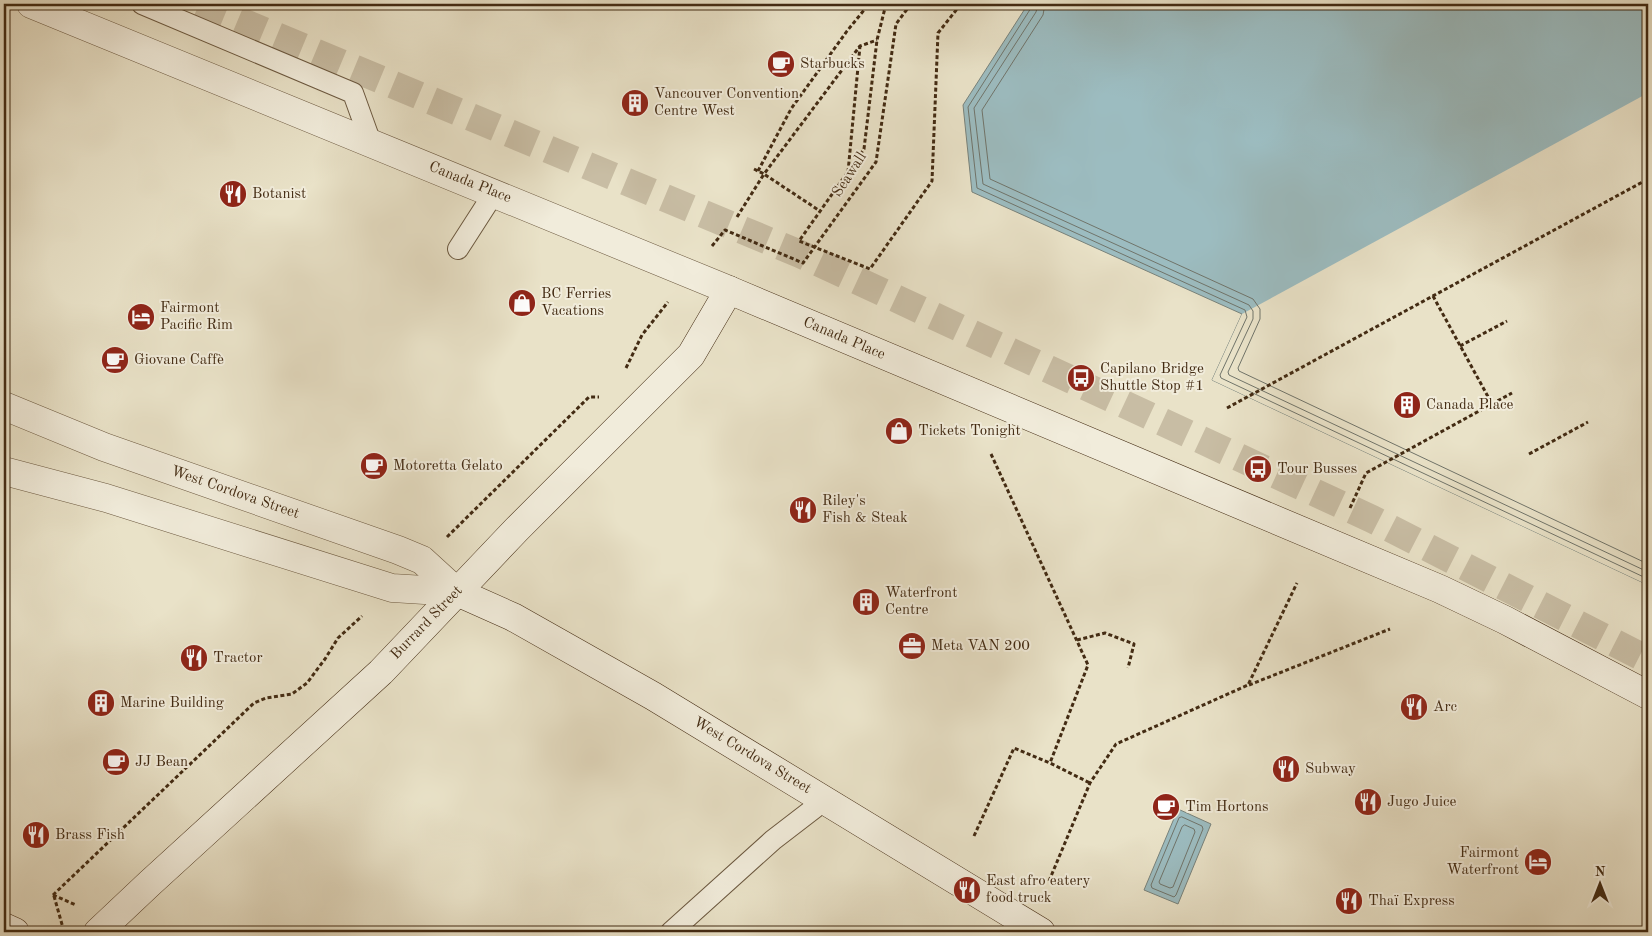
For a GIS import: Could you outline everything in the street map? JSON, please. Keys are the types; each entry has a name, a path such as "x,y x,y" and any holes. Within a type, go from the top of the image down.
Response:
{"street":[{"name":"Canada Place","path":"30,4 729,290 1440,589 1505,620 1648,694"},
{"name":"Burrard Street","path":"98,932 381,672 530,515 691,354 729,290"},
{"name":"West Cordova Street","path":"4,406 104,446 422,560 458,592 513,617 654,696 1041,932"},
{"path":"4,422 104,446"},
{"path":"4,456 106,498"},
{"name":"West Cordova Street","path":"4,471 106,498 392,588 458,592"},
{"path":"4,928 15,932"}],"lane":[{"path":"142,4 353,93 371,143"},
{"path":"458,249 494,193"},
{"path":"671,932 773,840 825,800"}],"path":[{"path":"820,211 756,170 792,109 847,30 869,4"},
{"path":"884,4 877,40 864,149 799,241 870,269 932,181 938,33 960,4"},
{"name":"Seawall","path":"722,234 725,230 803,262 876,162 896,24 911,4"},
{"path":"737,217 764,174 860,46 877,40"},
{"path":"848,172 860,46"},
{"path":"1226,408 1648,179"},
{"path":"1433,296 1492,404"},
{"path":"1460,346 1507,321"},
{"path":"624,372 642,336 653,322"},
{"path":"1350,508 1366,474 1512,393"},
{"path":"459,527 589,397 599,397 605,394"},
{"path":"1529,454 1588,422"},
{"path":"990,454 1088,665 1050,763"},
{"path":"1248,685 1297,583"},
{"path":"1049,881 1090,783 1116,744 1248,685 1390,629"},
{"path":"1077,640 1105,632 1134,644 1128,668"},
{"path":"64,932 53,895 254,703 266,698 292,694 307,683 326,659 338,638"},
{"path":"974,836 1014,748 1090,783"}],"water":[{"path":"1028,4 1648,4 1648,585 1212,380 1242,314 972,192 963,105"},
{"path":"1178,809 1211,824 1178,904 1144,890"}],"pier":[{"name":"Canada Place","path":"1648,93 1648,585 1212,380 1242,314"}],"tunnel":[{"path":"199,4 800,254 1372,519 1648,660"}],"place":[{"name":"Starbucks","path":"781,64"},
{"name":"Vancouver Convention Centre West","path":"635,103"},
{"name":"Botanist","path":"233,194"},
{"name":"BC Ferries Vacations","path":"522,303"},
{"name":"Fairmont Pacific Rim","path":"141,317"},
{"name":"Giovane Caffè","path":"115,360"},
{"name":"Capilano Bridge Shuttle Stop #1","path":"1081,378"},
{"name":"Canada Place","path":"1407,405"},
{"name":"Tickets Tonight","path":"899,431"},
{"name":"Motoretta Gelato","path":"374,466"},
{"name":"Tour Busses","path":"1258,469"},
{"name":"Riley's Fish & Steak","path":"803,510"},
{"name":"Waterfront Centre","path":"866,602"},
{"name":"Meta VAN 200","path":"912,646"},
{"name":"Tractor","path":"194,658"},
{"name":"Marine Building","path":"101,703"},
{"name":"Arc","path":"1414,707"},
{"name":"JJ Bean","path":"116,762"},
{"name":"Subway","path":"1286,769"},
{"name":"Jugo Juice","path":"1368,802"},
{"name":"Tim Hortons","path":"1166,807"},
{"name":"Brass Fish","path":"36,835"},
{"name":"Fairmont Waterfront","path":"1538,862"},
{"name":"East afro eatery food truck","path":"967,890"},
{"name":"Thaï Express","path":"1349,901"}]}
